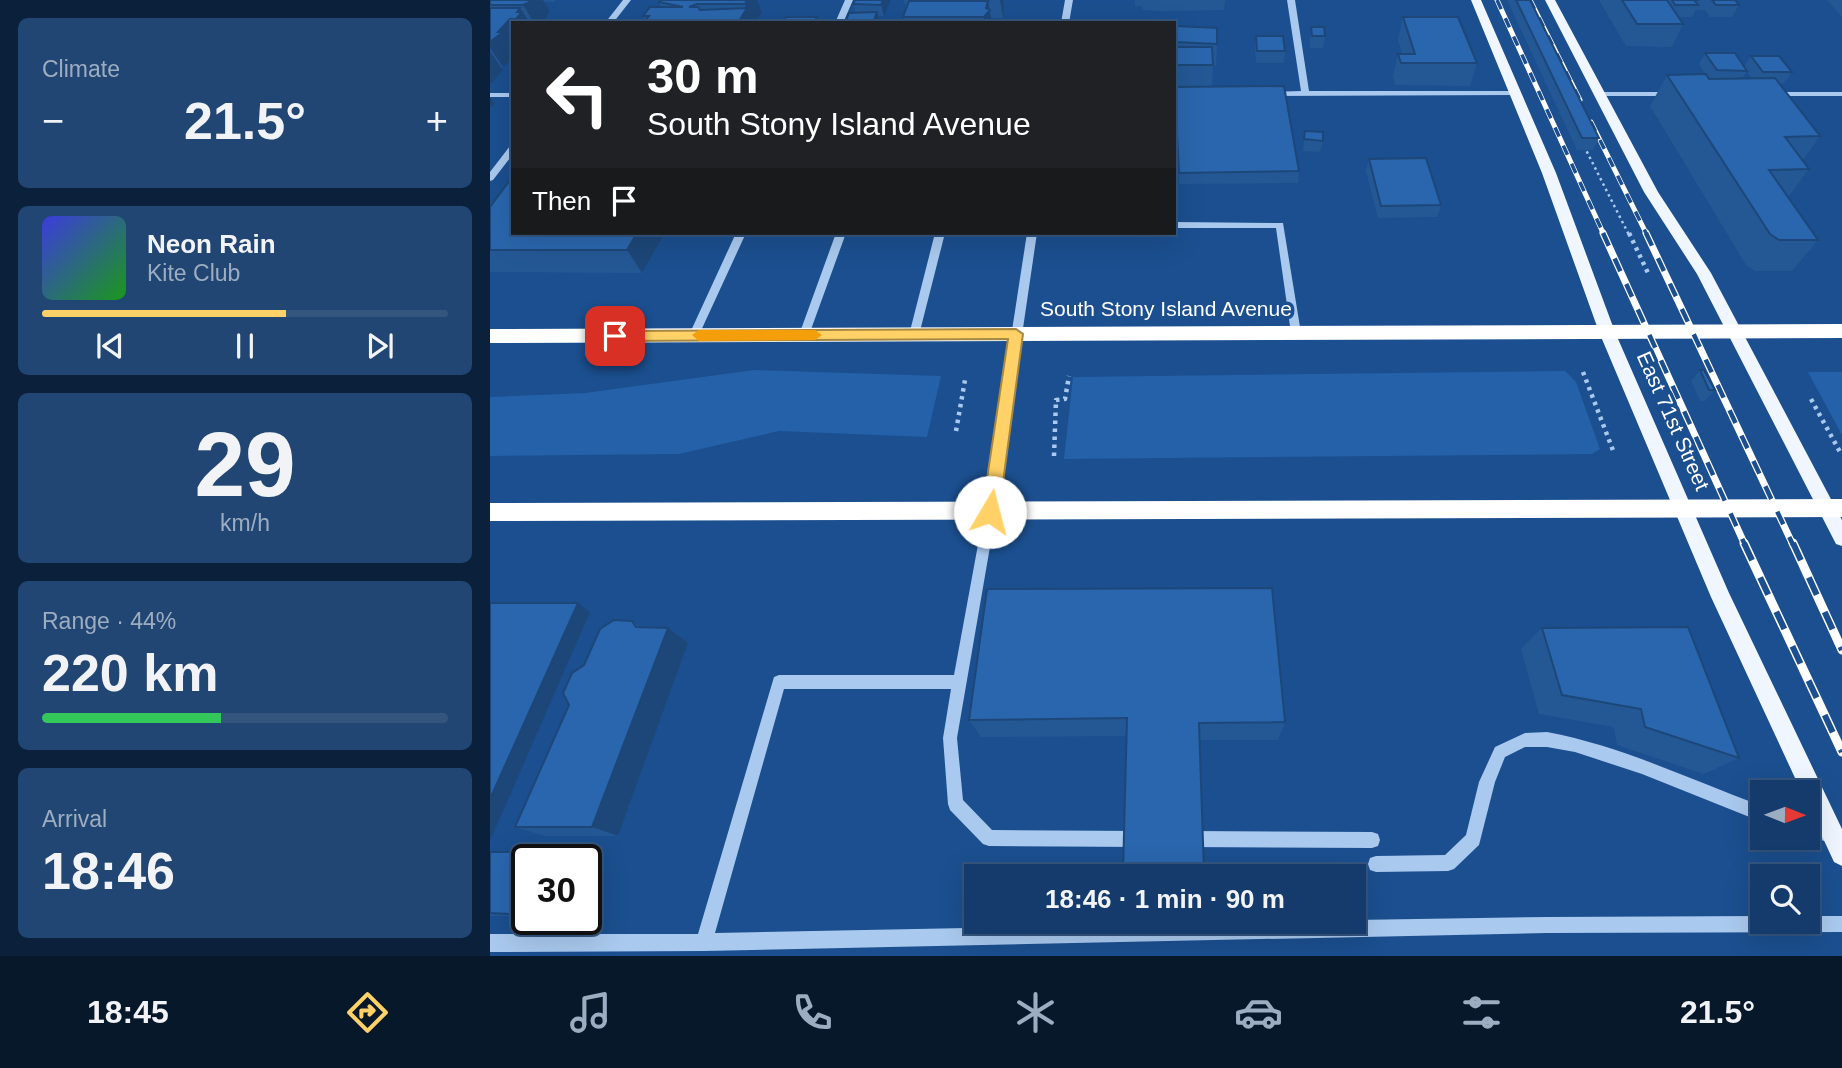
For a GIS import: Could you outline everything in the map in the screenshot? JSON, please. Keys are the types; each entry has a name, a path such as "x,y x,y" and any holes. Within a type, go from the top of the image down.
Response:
{"highway":[{"name":"South Stony Island Avenue","path":"490,336 1842,331"},
{"path":"490,512 1834,508"}],"main road":[{"name":"East 71st Street","path":"1476,0 1549,173 1607,332 1685,508 1721,597 1838,845"},
{"path":"1550,0 1651,192 1704,273 1834,508 1842,538"}],"street":[{"path":"611,21 627,0"},
{"path":"840,21 849,0"},
{"path":"1065,21 1069,0"},
{"path":"1291,0 1305,93"},
{"path":"1266,93 1514,93"},
{"path":"490,95 511,95"},
{"path":"490,178 511,151"},
{"path":"1176,225 1280,225 1296,333"},
{"path":"694,335 740,235"},
{"path":"804,335 840,235"},
{"path":"914,335 939,235"},
{"path":"1032,235 990,512 950,738 956,804 989,838 1372,840"},
{"path":"1376,863 1448,863 1472,839 1488,782 1500,752 1526,740 1557,741 1591,750 1750,810"},
{"path":"490,943 704,942 1384,928 1842,924"}],"lane":[{"path":"1600,94 1680,94"},
{"path":"1761,94 1842,94"},
{"path":"704,942 779,682 961,682"},
{"path":"1820,835 1838,845"}],"path":[{"path":"1581,141 1648,273"},
{"path":"1583,372 1614,453"},
{"path":"1054,456 1056,400 1065,399 1069,376"},
{"path":"956,431 965,380"},
{"path":"1809,396 1840,452"}],"shaded area":[{"path":"754,370 941,376 927,437 779,431 679,454 490,456 490,397 585,393"},
{"path":"1565,371 1576,382 1600,449 1592,454 1064,459 1073,377"},
{"path":"1808,372 1842,372 1842,435"}],"building":[{"path":"490,0 530,0 523,5 490,5"},
{"path":"747,0 745,4 697,4 689,7 698,7 700,10 747,8 739,21 645,21 649,16 643,16 650,7 683,7 659,2"},
{"path":"855,0 883,0 881,5 853,4"},
{"path":"1516,0 1530,0 1599,138 1582,138"},
{"path":"1622,0 1667,0 1683,24 1637,24"},
{"path":"1672,0 1694,0 1698,5 1675,5"},
{"path":"1712,0 1735,0 1739,5 1716,5"},
{"path":"909,1 988,1 986,8 990,10 984,17 903,17"},
{"path":"490,8 520,8 517,12 522,12 516,19 510,19 498,32 503,32 490,42"},
{"path":"877,12 874,21 846,21 849,13"},
{"path":"786,17 817,17 815,21 784,21"},
{"path":"1403,17 1458,17 1477,63 1401,63 1398,54 1415,54"},
{"path":"1176,26 1217,28 1217,44 1176,42"},
{"path":"1311,27 1324,27 1325,36 1312,36"},
{"path":"1256,36 1283,36 1285,51 1257,51"},
{"path":"1176,47 1212,47 1213,65 1176,65"},
{"path":"1705,53 1735,53 1747,71 1717,70"},
{"path":"1751,56 1779,56 1792,72 1763,72"},
{"path":"1706,74 1709,79 1775,78 1820,136 1785,137 1809,169 1769,170 1818,240 1779,240 1770,234 1667,75"},
{"path":"1284,86 1299,171 1179,173 1176,87"},
{"path":"1305,131 1323,132 1323,141 1304,139"},
{"path":"1426,158 1441,205 1381,206 1369,159"},
{"path":"511,179 511,235 636,235 627,250 490,250 490,207"},
{"path":"1700,370 1704,370 1715,390 1709,390"},
{"path":"1272,588 1285,722 1199,723 1204,864 1123,864 1127,718 969,720 987,589"},
{"path":"490,603 578,603 490,799"},
{"path":"614,620 632,621 636,627 668,628 592,827 515,827 569,705 563,693 572,673 584,665 600,629"},
{"path":"1688,627 1739,758 1645,727 1641,709 1562,695 1542,628"},
{"path":"490,852 511,852 511,914 490,913"}],"railway":[{"path":"1497,0 1604,235"},
{"path":"1530,0 1580,100"},
{"path":"1591,122 1647,235"},
{"path":"1603,233 1745,545"},
{"path":"1646,233 1793,545"},
{"path":"1744,543 1842,752"},
{"path":"1793,543 1842,650"}],"slow traffic":[{"path":"699,335 815,335"}],"route":[{"path":"615,336 1016,334 990,512"}]}
